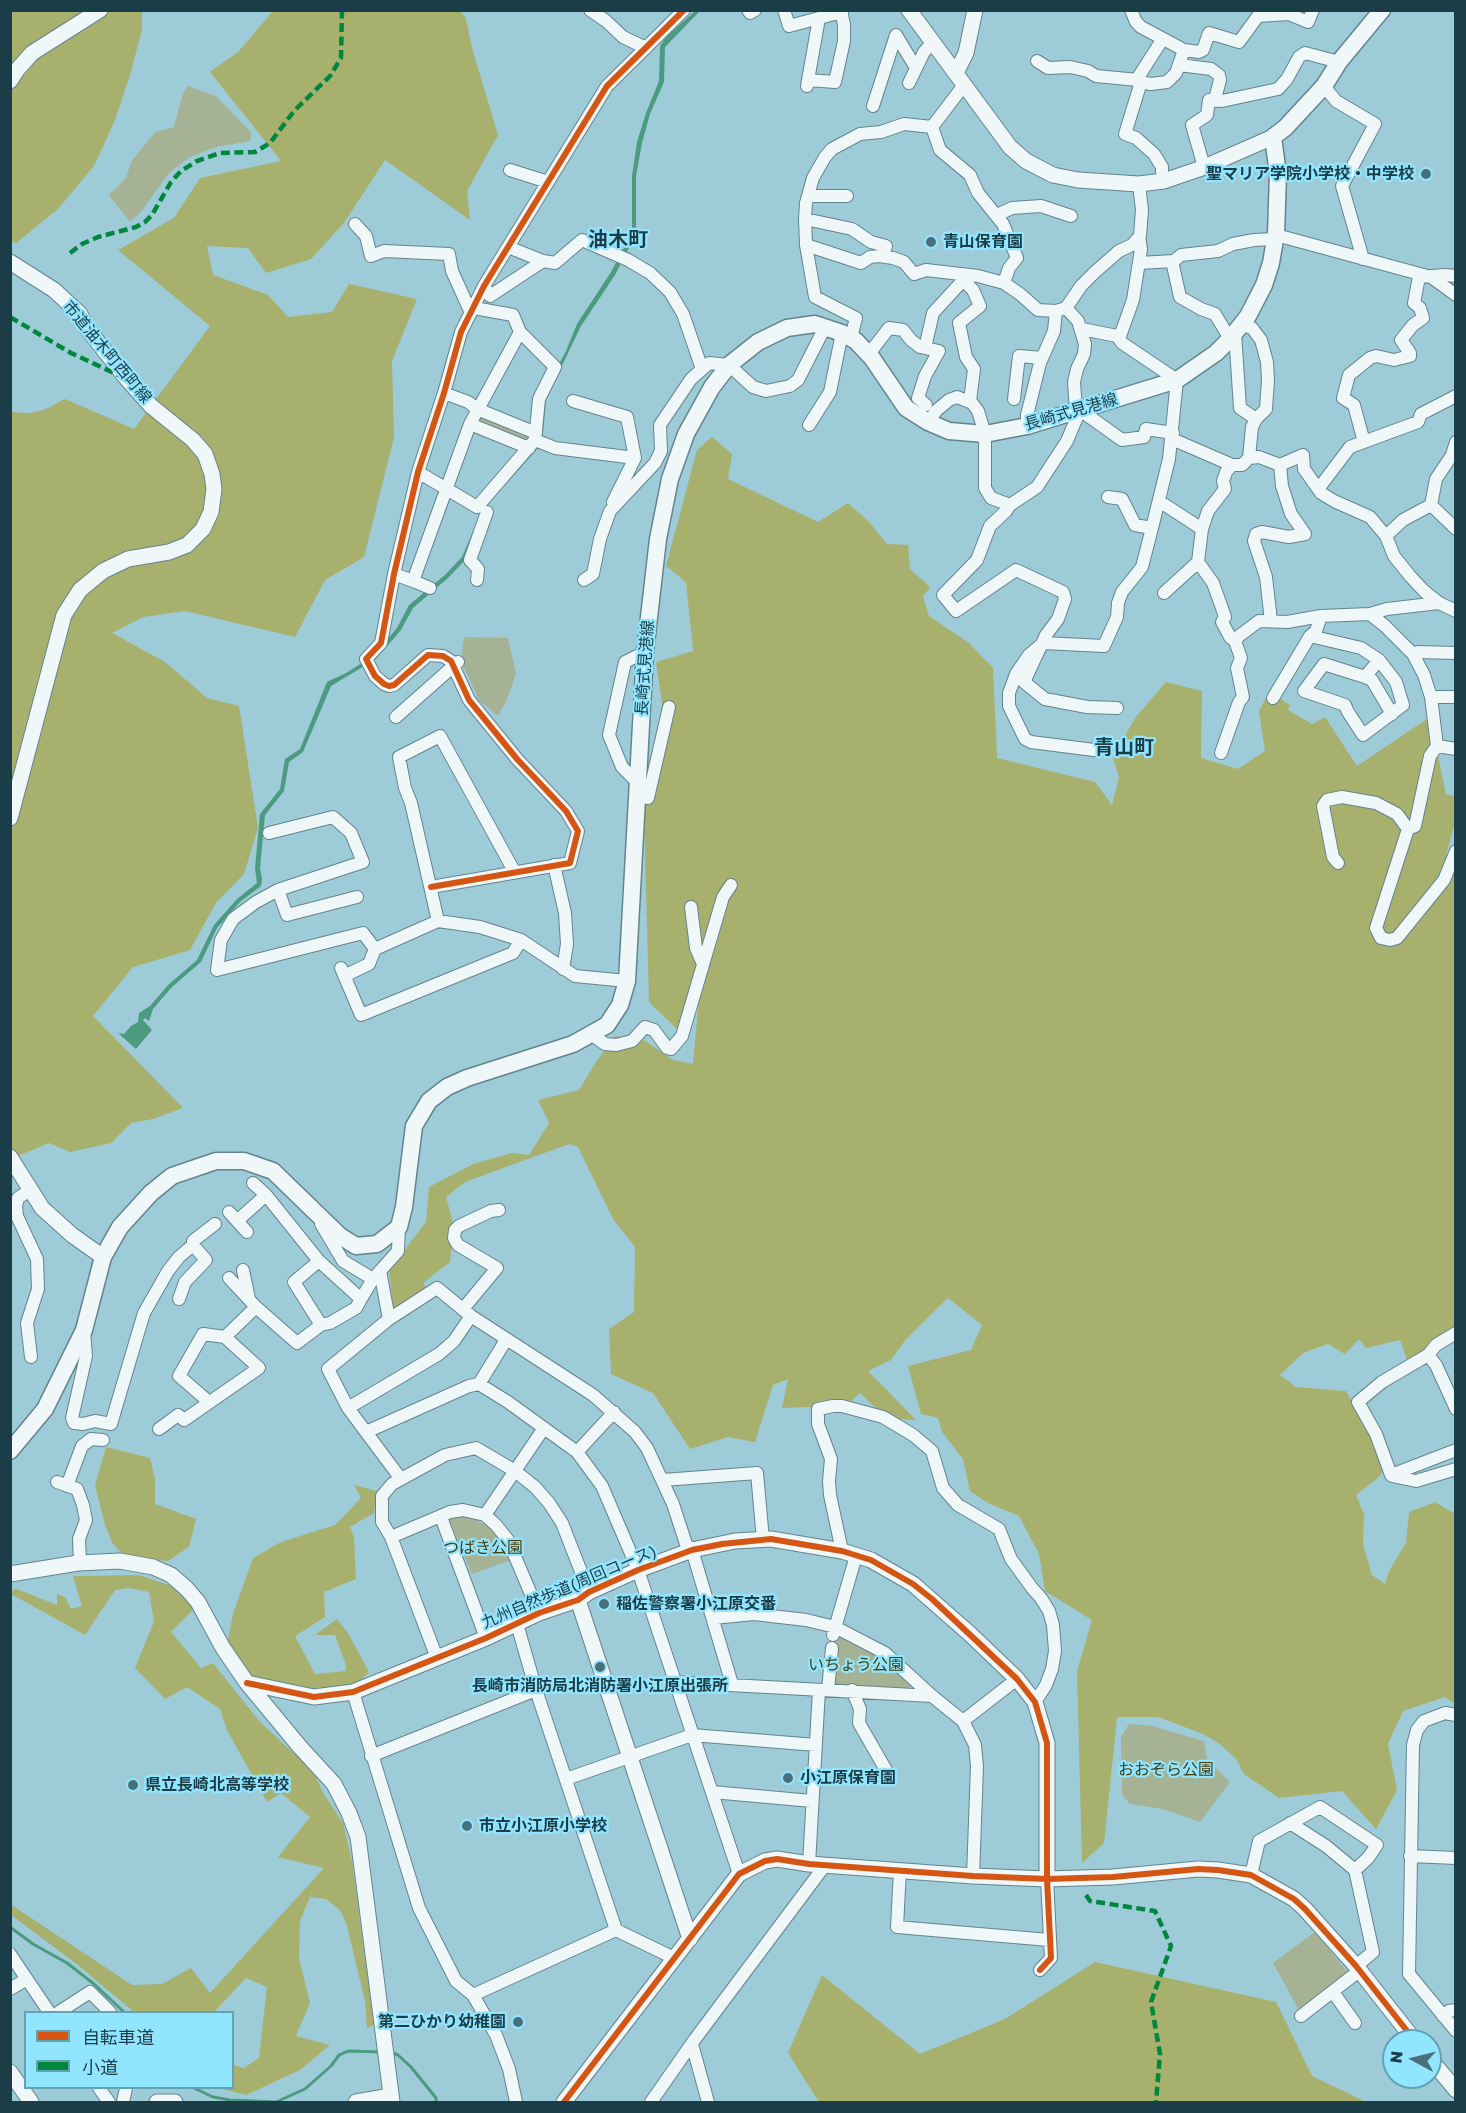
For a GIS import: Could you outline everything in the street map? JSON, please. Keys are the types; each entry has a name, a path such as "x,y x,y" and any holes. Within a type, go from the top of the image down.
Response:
{"main road":[{"path":"1273,137 1285,128 1324,86 1339,62 1382,10"},
{"name":"長崎式見港線","path":"399,1227 404,1207 414,1126 429,1101 447,1087 467,1078 573,1044 607,1025 620,1005 627,981 645,652 658,538 670,479 686,434 712,387 729,365 758,342 787,328 815,324 847,335 856,341 868,354 906,408 927,414 950,431 985,434 1027,426 1177,380 1216,353 1235,332 1259,298 1272,262 1275,237 1278,174 1273,137"},
{"path":"10,1451 45,1409 84,1330 103,1257 120,1227 151,1193 172,1176 216,1161 244,1161 273,1171 340,1236 356,1246 377,1244 399,1227"}],"street":[{"path":"10,81 16,70 32,53 100,10"},
{"path":"590,10 623,37 646,48"},
{"path":"748,10 750,13 755,10"},
{"path":"784,10 789,26 842,11 844,41 835,82 808,83 819,18"},
{"path":"909,10 1010,147 1026,161 1053,175 1139,184 1164,181 1202,168 1273,137"},
{"path":"975,10 960,79 932,127 940,150 970,175 978,193 1003,224 1017,258 1009,268 1004,283"},
{"path":"1131,10 1140,27 1184,50 1200,52 1210,32 1239,42 1258,16 1289,14 1308,22 1313,10"},
{"path":"431,887 570,863 578,831 573,820 517,759 469,700 458,663 442,656 429,655 394,685 384,684 375,676 366,658 381,643 394,574 418,472 461,332 484,286 608,86 679,12"},
{"path":"873,106 896,35 916,68"},
{"path":"1162,40 1139,76 1140,81 1125,134 1136,138 1154,154 1162,167 1162,172"},
{"path":"909,83 924,52 933,42"},
{"path":"1037,60 1048,68 1070,66 1096,76 1151,84 1167,82 1176,73 1184,50"},
{"path":"1202,160 1192,125 1207,115 1209,100 1222,101 1278,89 1290,74 1299,57 1305,53 1339,62"},
{"path":"1179,65 1211,69 1219,75 1215,99"},
{"path":"1324,86 1336,101 1375,124 1342,186 1363,259"},
{"path":"809,425 830,392 847,335 856,318 815,297 806,245 805,219 813,178 825,157 838,145 860,134 878,132 904,124 932,127"},
{"path":"510,170 548,182"},
{"path":"1027,426 1027,415 1042,358 1061,309 1113,255 1132,245 1139,237 1142,227 1142,210 1139,184"},
{"path":"808,196 847,196"},
{"path":"997,215 1011,208 1041,206 1071,216"},
{"path":"805,219 852,229 871,242 886,246 884,256"},
{"path":"355,224 366,236 371,256 384,251 449,254 452,271 472,310"},
{"path":"1119,339 1133,300 1139,263 1141,241 1139,237"},
{"path":"1139,263 1172,261 1181,255 1216,251 1254,240 1275,237 1431,277 1455,295"},
{"path":"508,248 555,263 582,240 628,260 650,273 670,292 683,314 702,369"},
{"path":"806,245 861,263 870,257 884,256 904,262 914,274 926,270 1004,283 1020,294 1035,309 1042,311 1061,309 1082,329 1117,336 1177,380 1173,436 1142,567 1122,592 1117,617 1104,646 1044,643 1029,655 1016,674 1009,693 1009,706 1025,739 1031,742 1094,750"},
{"path":"484,286 490,296 543,261"},
{"path":"1172,261 1180,297 1215,314 1235,332 1240,408 1256,419"},
{"name":"市道油木町西町線","path":"10,262 54,290 80,314 86,327 127,379 157,411 193,440 205,454 214,489 211,512 202,529 187,545 169,552 128,559 103,571 80,590 64,615 10,818"},
{"path":"1364,442 1354,405 1343,398 1349,375 1370,358 1376,356 1394,360 1410,356 1401,340 1413,325 1424,318 1420,308 1414,303 1419,277 1445,274 1455,276"},
{"path":"925,348 933,313 966,277"},
{"path":"966,277 980,306 959,323 966,357 974,369 970,401"},
{"path":"472,310 513,315 520,332 555,367 539,399 533,440 487,510 470,560 478,569 477,580"},
{"path":"610,512 655,463 661,451 660,425 691,380 702,369 709,363 729,365 753,387 766,390 790,386 798,380 825,327"},
{"path":"868,354 889,328 903,330 911,340 925,348 939,351 925,376 918,398 927,414 957,397 970,401 978,411 985,434 985,488 991,498 1010,505"},
{"path":"1235,332 1252,328 1261,340 1267,362 1266,410 1256,419 1252,427 1249,459"},
{"path":"1082,329 1085,350 1074,378 1078,411 1067,441 1037,487 1010,505 990,526 977,560 943,595 956,611 1016,570 1063,592 1065,599 1058,619 1046,634 1044,643 1024,682 1045,699 1087,707 1117,708"},
{"path":"413,581 448,490 470,424 520,332"},
{"path":"1014,399 1019,356 1042,358"},
{"path":"444,393 468,402 533,440"},
{"path":"1319,488 1350,447 1418,422 1421,414 1455,396"},
{"path":"573,401 627,417 635,458 615,495 600,539 593,574 584,580"},
{"path":"1078,411 1122,440 1144,437 1146,429 1173,436 1232,465 1242,465 1249,459 1259,457 1280,465 1303,455 1304,470 1321,493 1370,517 1386,536 1394,556 1410,576 1439,603 1455,611"},
{"path":"470,424 555,448 635,458"},
{"path":"1431,505 1436,479 1452,455 1455,442"},
{"path":"1164,593 1198,562 1202,529 1208,511 1225,489 1223,480 1232,465"},
{"path":"1271,621 1266,577 1254,541 1256,534 1262,532 1289,537 1305,534 1292,514 1282,486 1280,465"},
{"path":"418,472 487,510"},
{"path":"1108,497 1122,499 1134,525 1152,528"},
{"path":"1159,501 1202,529"},
{"path":"1431,505 1455,529"},
{"path":"1386,536 1403,520 1431,505"},
{"path":"1198,562 1213,583 1225,617 1222,622 1230,638 1235,641 1241,658 1237,668 1243,697 1239,702 1221,753"},
{"path":"394,574 430,588"},
{"path":"1235,641 1259,621 1287,622 1321,616 1370,614 1387,609 1439,603"},
{"path":"1370,614 1413,654 1424,675 1431,697 1437,746 1430,756 1415,826 1408,829 1376,928 1382,939 1396,938 1443,880 1455,851"},
{"path":"1273,698 1310,636 1316,631 1321,616"},
{"path":"1310,636 1361,648 1379,660 1396,682 1403,698 1403,705 1392,714 1363,735 1345,705 1304,692 1324,664 1372,680 1392,714"},
{"path":"645,652 625,662 609,735 622,767 637,789 648,798 669,707"},
{"path":"1413,654 1418,652 1455,653"},
{"path":"1365,676 1379,660"},
{"path":"396,717 458,663"},
{"path":"1431,697 1455,697"},
{"path":"438,921 399,757 440,736 514,871"},
{"path":"1437,746 1455,749"},
{"path":"1338,863 1333,857 1323,806 1327,800 1342,797 1376,803 1397,814 1408,829"},
{"path":"269,833 333,817 351,833 363,862 278,890 232,919 221,940 217,970 363,933 375,949"},
{"path":"554,865 565,913 567,944 563,969"},
{"path":"591,1034 605,1044 616,1045 632,1041 645,1027 654,1030 667,1048 671,1048 681,1035 723,897 731,885"},
{"path":"278,890 287,915 357,897"},
{"path":"691,907 696,948 703,964"},
{"path":"521,940 513,953 361,1015 343,972 369,964 375,949 438,921 480,927 521,940 575,976 627,981"},
{"path":"10,1157 42,1208 72,1235 103,1257"},
{"path":"253,1183 266,1195 319,1261 361,1299"},
{"path":"30,1190 18,1198 16,1206 17,1216 37,1258 38,1265 38,1289 27,1323 31,1357"},
{"path":"247,1232 233,1216 266,1195"},
{"path":"348,1408 439,1354 454,1341 467,1312 496,1268 459,1245 454,1238 455,1230 491,1211 500,1210"},
{"path":"314,1212 343,1261 377,1275"},
{"path":"84,1330 86,1356 72,1418 74,1423 82,1424 95,1420 111,1424 144,1313 168,1271 179,1257 193,1245 193,1241 215,1224"},
{"path":"229,1278 253,1304 297,1343 321,1325 330,1323 356,1308 377,1275 398,1251 399,1227"},
{"path":"179,1299 186,1282 206,1260 193,1245"},
{"path":"319,1261 294,1282 321,1325"},
{"path":"243,1270 253,1304"},
{"path":"377,1275 389,1319"},
{"path":"401,1479 348,1408 328,1369 389,1319 437,1288 506,1340 556,1370 614,1412 635,1432 647,1448 663,1480 686,1544 692,1550 732,1684"},
{"path":"225,1336 253,1304"},
{"path":"159,1429 178,1415 184,1420 259,1368 225,1336 203,1334 179,1376 209,1402"},
{"path":"1391,1475 1376,1434 1358,1402 1382,1382 1428,1355 1436,1345 1455,1334"},
{"path":"479,1384 506,1340"},
{"path":"1428,1355 1436,1365 1455,1409"},
{"path":"366,1432 469,1386 479,1384 578,1452 602,1486 638,1570 739,1874"},
{"path":"808,1864 816,1746 849,1553 830,1495 831,1459 818,1424 818,1409 842,1406 883,1417 913,1435 932,1451 943,1488 958,1505 999,1529 1011,1559 1041,1598 1049,1611 1053,1625 1055,1651 1052,1669 1035,1702"},
{"path":"578,1452 614,1412"},
{"path":"484,1515 544,1428"},
{"path":"80,1563 79,1539 86,1520 77,1489 62,1484 82,1446 91,1439 104,1440"},
{"path":"437,1658 391,1537 382,1522 382,1496 392,1484 445,1455 476,1448 515,1471 535,1487 562,1523 630,1756 690,1939"},
{"path":"1391,1475 1455,1450"},
{"path":"1391,1475 1406,1480 1416,1480 1455,1469"},
{"path":"663,1480 757,1473 763,1540"},
{"path":"391,1537 450,1512 463,1510 484,1515 508,1540 539,1613"},
{"path":"441,1516 486,1638"},
{"name":"九州自然歩道(周回コース)","path":"247,1683 314,1697 353,1692 486,1638 638,1570 692,1550 735,1541 763,1540 849,1553 871,1560 914,1584 1017,1679 1035,1702 1047,1743 1047,1878"},
{"path":"10,1574 80,1563 120,1561 153,1567 171,1575 198,1602 223,1648 247,1683 334,1785 349,1813 358,1837 364,1869 392,2099 356,2103"},
{"path":"713,1618 754,1614 806,1620 833,1637 885,1653 932,1696 963,1720 975,1746 973,1876"},
{"path":"517,1624 536,1690 616,1930 674,1958"},
{"path":"963,1720 1017,1679"},
{"path":"675,1682 932,1696"},
{"path":"371,1756 536,1690"},
{"path":"852,1690 860,1709 860,1723 890,1777"},
{"path":"353,1692 419,1908 456,1981 473,1995 496,2035 508,2069 516,2103"},
{"path":"1455,1715 1445,1713 1424,1721 1417,1730 1413,1745 1409,1974 1455,2031"},
{"path":"566,1779 692,1735 816,1746"},
{"path":"712,1792 812,1801"},
{"path":"1251,1875 1259,1841 1320,1807 1377,1845 1368,1858 1355,1870"},
{"path":"1290,1823 1326,1846 1355,1870 1373,1952 1333,1992 1301,2016"},
{"path":"1410,1856 1455,1858"},
{"path":"564,2103 739,1874 777,1859 808,1864 973,1876 1113,1877 1198,1869 1251,1875 1294,1899 1305,1909 1357,1968 1405,2029"},
{"path":"651,2103 694,2039 826,1864"},
{"path":"900,1870 897,1927 1049,1940"},
{"path":"1040,1970 1051,1958 1047,1878"},
{"path":"473,1995 616,1930"},
{"path":"10,1954 48,2011"},
{"path":"10,1989 27,1979"},
{"path":"62,2011 90,1992 108,2011"},
{"path":"1333,1992 1355,2023"},
{"path":"1443,2016 1455,2010"},
{"path":"692,2044 708,2103"},
{"path":"10,2072 21,2096"},
{"path":"1442,2074 1455,2090"},
{"path":"100,2089 108,2103"},
{"path":"157,2103 172,2101 175,2103"}],"green space":[{"path":"188,86 216,96 252,133 250,141 216,147 190,157 169,173 141,212 130,222 109,195 126,178 131,162 155,132 174,127 183,93"},
{"path":"480,413 532,436 528,443 476,422"},
{"path":"464,637 508,638 516,674 498,716 479,700 461,661"},
{"name":"つばき公園","path":"454,1516 471,1517 495,1531 505,1545 511,1560 472,1574 449,1519"},
{"name":"いちょう公園","path":"838,1634 882,1656 913,1684 907,1690 833,1684"},
{"name":"おおぞら公園","path":"1129,1724 1152,1726 1204,1741 1207,1759 1230,1782 1200,1822 1163,1809 1130,1804 1122,1795 1121,1737"},
{"path":"1315,1932 1349,1974 1299,2010 1273,1963"}],"shaded area":[{"path":"10,11 142,11 142,30 130,75 115,120 94,166 58,209 16,243 10,240"},
{"path":"273,11 461,11 466,19 472,48 498,135 467,191 470,220 385,160 344,223 311,259 266,273 248,248 207,246 213,275 268,295 288,317 332,312 349,284 417,299 392,361 394,437 364,557 325,580 295,637 185,611 143,617 112,633 165,662 207,698 239,706 258,828 244,874 216,903 190,950 133,967 93,1016 183,1108 153,1119 131,1123 111,1143 70,1152 49,1143 11,1159 10,412 30,413 44,410 65,399 134,429 210,326 118,250 174,218 200,178 281,161 210,72 238,52"},
{"path":"695,11 700,11 665,47 664,82 650,114 636,176 636,234 615,275 581,326 546,399 543,433 538,448 489,503 466,559 413,608 401,630 376,659 331,686 303,752 289,762 284,791 265,815 260,868 261,886 240,902 217,928 201,962 172,987 153,1009 149,1021 145,1018 143,1020 152,1030 136,1049 118,1033 124,1034 138,1022 139,1013 150,1006 169,984 197,960 214,925 237,899 257,883 255,868 260,814 280,789 285,759 300,749 327,682 373,656 397,628 409,605 445,575 462,557 486,501 534,446 541,398 566,351 577,324 611,272 632,233 632,176 637,142 659,81 660,46 666,37"},
{"path":"712,437 732,454 728,479 818,522 848,503 868,521 887,544 908,545 910,569 930,587 923,597 929,616 969,643 993,668 997,758 1095,782 1112,805 1119,777 1113,758 1135,718 1166,682 1202,691 1201,758 1238,769 1265,751 1259,711 1269,692 1290,705 1288,710 1312,724 1325,717 1357,766 1430,717 1446,794 1456,797 1455,822 1446,855 1456,864 1455,1332 1407,1360 1400,1340 1366,1348 1359,1339 1345,1354 1328,1344 1303,1353 1280,1375 1296,1387 1346,1391 1388,1464 1378,1478 1356,1495 1364,1514 1363,1545 1372,1575 1385,1584 1389,1571 1406,1543 1409,1512 1435,1502 1455,1514 1455,1704 1445,1697 1403,1711 1388,1744 1397,1790 1376,1829 1342,1791 1279,1798 1244,1774 1236,1759 1220,1744 1203,1734 1158,1717 1117,1717 1104,1843 1082,1863 1077,1671 1092,1620 1045,1591 1039,1554 1019,1516 988,1503 970,1491 963,1459 942,1432 938,1418 921,1414 908,1366 971,1350 982,1325 948,1298 906,1339 891,1360 868,1371 916,1420 886,1418 860,1393 841,1411 832,1406 782,1408 788,1379 773,1385 755,1442 728,1437 690,1449 653,1393 611,1374 609,1329 634,1312 635,1247 613,1219 578,1147 569,1144 465,1182 446,1197 453,1223 450,1262 423,1283 433,1298 393,1308 389,1270 426,1222 429,1187 473,1164 512,1153 529,1155 549,1123 538,1100 579,1090 615,1036 644,1040 673,1060 693,1064 699,998 677,1029 649,1002 644,810 664,717 656,662 693,651 686,582 666,566 697,450"},
{"path":"106,1447 150,1458 155,1479 155,1504 196,1519 189,1547 168,1561 123,1555 113,1544 105,1525 95,1485"},
{"path":"354,1485 377,1491 374,1513 350,1527 354,1537 356,1579 324,1592 325,1617 295,1636 315,1674 346,1671 335,1635 315,1635 337,1619 348,1633 369,1672 354,1687 318,1694 256,1685 227,1644 233,1614 253,1558 281,1542 335,1525 361,1498"},
{"path":"139,1575 172,1586 194,1609 171,1632 201,1668 213,1663 260,1722 314,1772 322,1791 343,1823 352,1861 374,2025 367,2028 365,2001 347,1926 340,1910 326,1899 310,1897 300,1921 299,1958 310,2003 296,2036 330,2045 300,2070 246,2095 222,2089 234,2089 234,2065 244,2068 259,2058 267,1987 246,1978 215,2011 133,2011 78,1965 11,1915 10,1904 132,1985 162,1984 191,1968 210,1993 324,1868 278,1857 310,1817 281,1793 267,1802 227,1730 220,1709 187,1687 165,1699 135,1668 154,1622 149,1592 129,1588 115,1590 85,1635 11,1594 14,1588 57,1605 57,1594 65,1597 71,1609 82,1606 73,1576"},
{"path":"1095,1962 1276,2002 1312,2076 1366,2102 819,2102 788,2053 822,1975 920,2054 1005,2019"}],"waterway":[{"path":"10,1927 33,1944 67,1963 123,2011"},
{"path":"196,2089 213,2097 230,2100 276,2102 305,2089 331,2066 339,2055 348,2051 382,2052"},
{"path":"391,2052 411,2067 436,2098 436,2102"}],"marked path":[{"path":"70,253 82,244 98,237 136,227 145,222 152,215 171,182 181,171 197,161 220,153 255,152 270,143 294,111 330,76 341,58 342,10"},
{"path":"10,317 71,353 127,379"},
{"path":"1086,1895 1090,1901 1155,1911 1171,1946 1151,2002 1160,2054 1156,2102"}],"cycle path":[{"path":"431,887 570,863 578,831 566,811 517,759 469,700 451,661 443,656 428,655 394,685 389,686 375,676 366,659 381,643 394,574 418,472 461,332 484,286 607,86 684,10"},
{"path":"247,1683 314,1697 353,1692 486,1638 539,1613 578,1600 589,1592 638,1570 692,1550 722,1544 771,1539 842,1551 871,1560 913,1584 932,1599 1017,1679 1035,1702 1047,1743 1047,1879 1051,1958 1040,1970"},
{"path":"564,2102 739,1874 765,1861 777,1859 809,1864 1047,1879 1113,1877 1198,1869 1251,1875 1294,1899 1305,1909 1356,1966 1406,2029"}],"place":[{"name":"聖マリア学院小学校・中学校","path":"1426,174"},
{"name":"青山保育園","path":"931,242"},
{"name":"稲佐警察署小江原交番","path":"604,1604"},
{"name":"長崎市消防局北消防署小江原出張所","path":"600,1667"},
{"name":"小江原保育園","path":"788,1778"},
{"name":"県立長崎北高等学校","path":"133,1785"},
{"name":"市立小江原小学校","path":"467,1826"},
{"name":"第二ひかり幼稚園","path":"518,2022"}],"district":[{"name":"油木町","path":"618,240"},
{"name":"青山町","path":"1124,748"}]}
